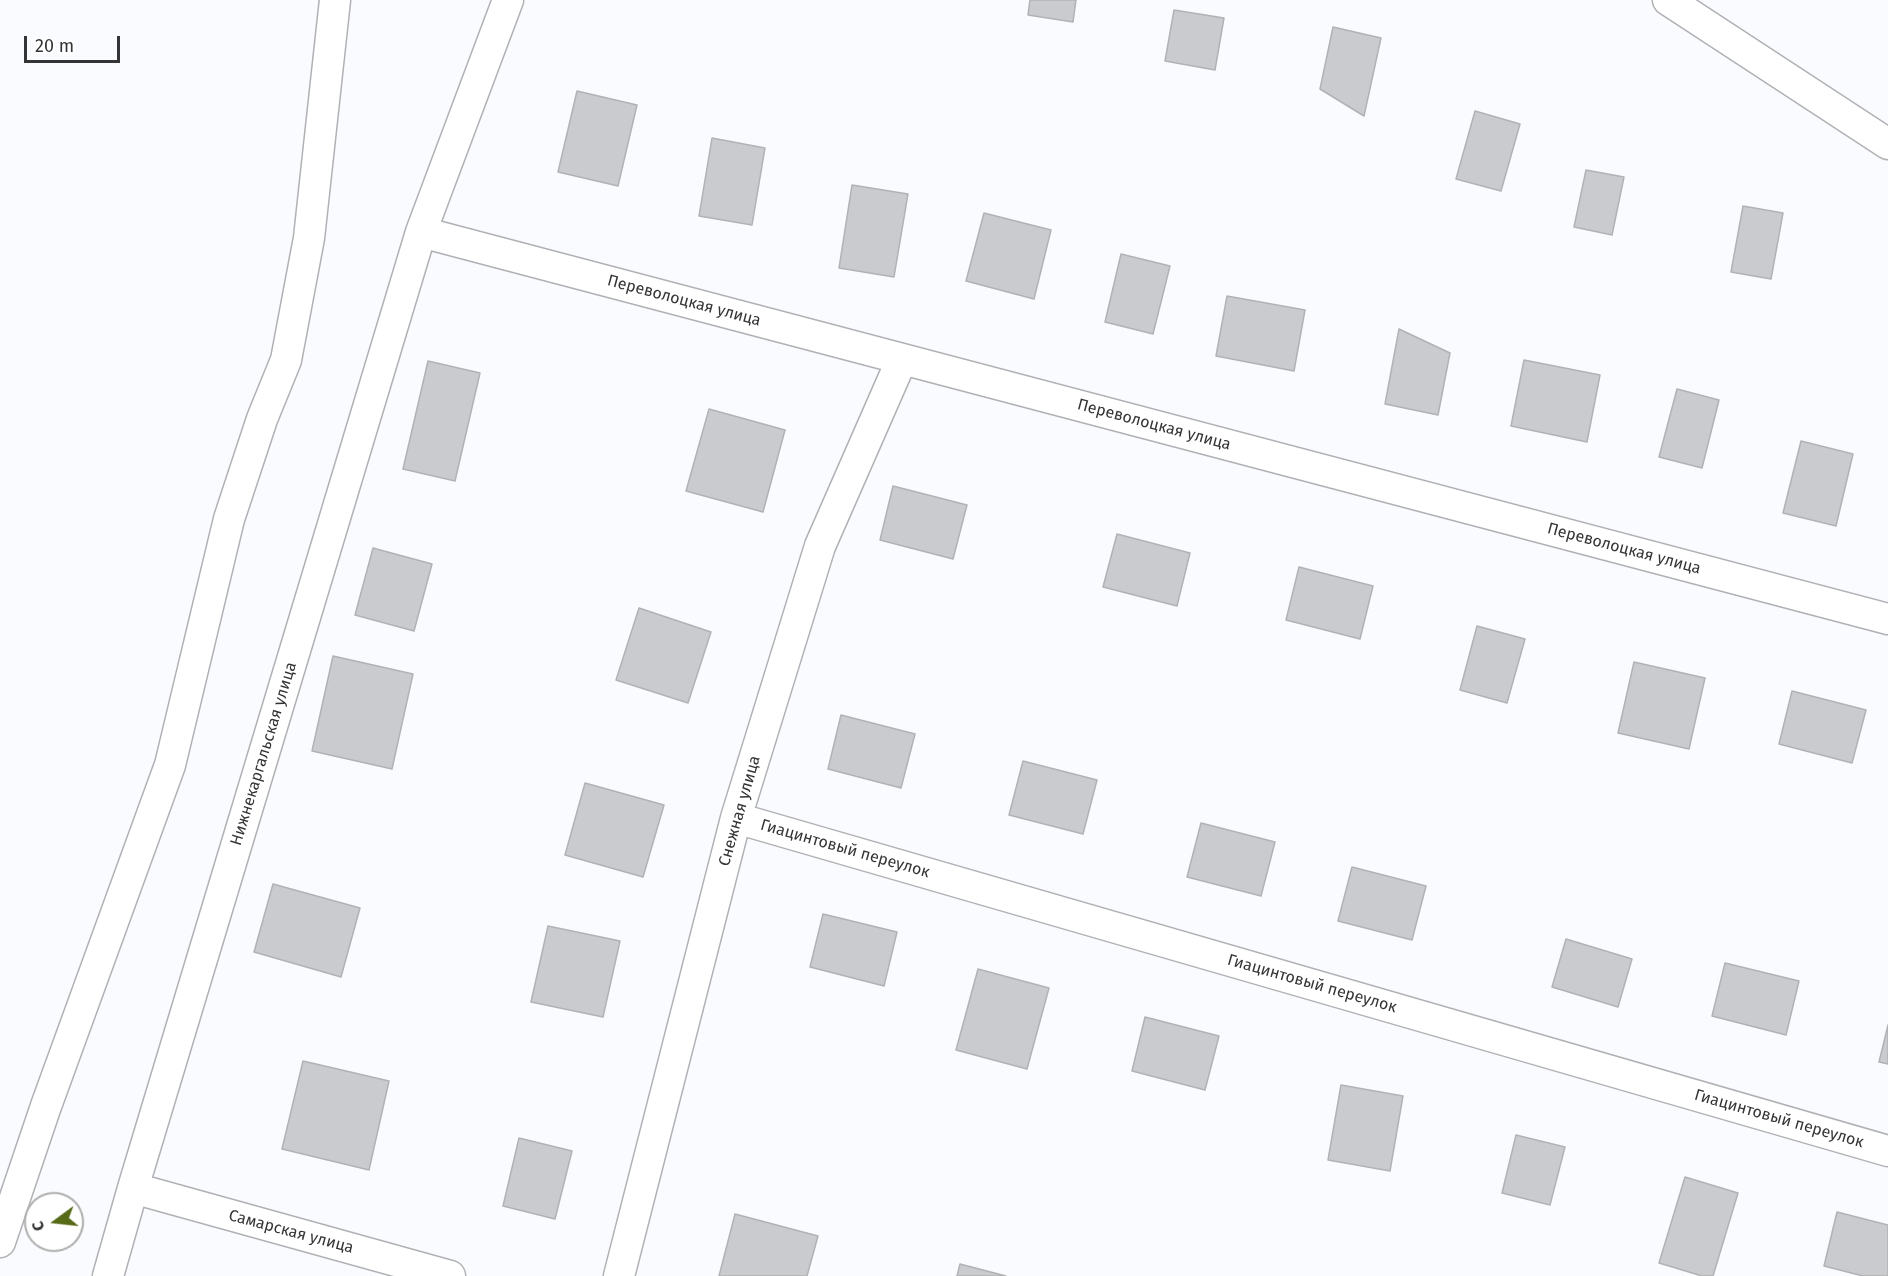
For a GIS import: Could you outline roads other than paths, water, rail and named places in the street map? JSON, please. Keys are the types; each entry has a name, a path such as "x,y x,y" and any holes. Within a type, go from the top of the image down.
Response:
{"street":[{"path":"0,1242 46,1106 170,765 230,519 262,419 286,360 309,238 335,0"},
{"name":"Нижнекаргальская улица","path":"108,1276 421,232 508,0"},
{"path":"1668,0 1888,144"},
{"name":"Переволоцкая улица","path":"421,232 1888,619"},
{"name":"Снежная улица","path":"619,1276 736,818 820,546 902,359"},
{"name":"Гиацинтовый переулок","path":"736,818 1888,1151"},
{"name":"Самарская улица","path":"133,1188 450,1276"}]}
